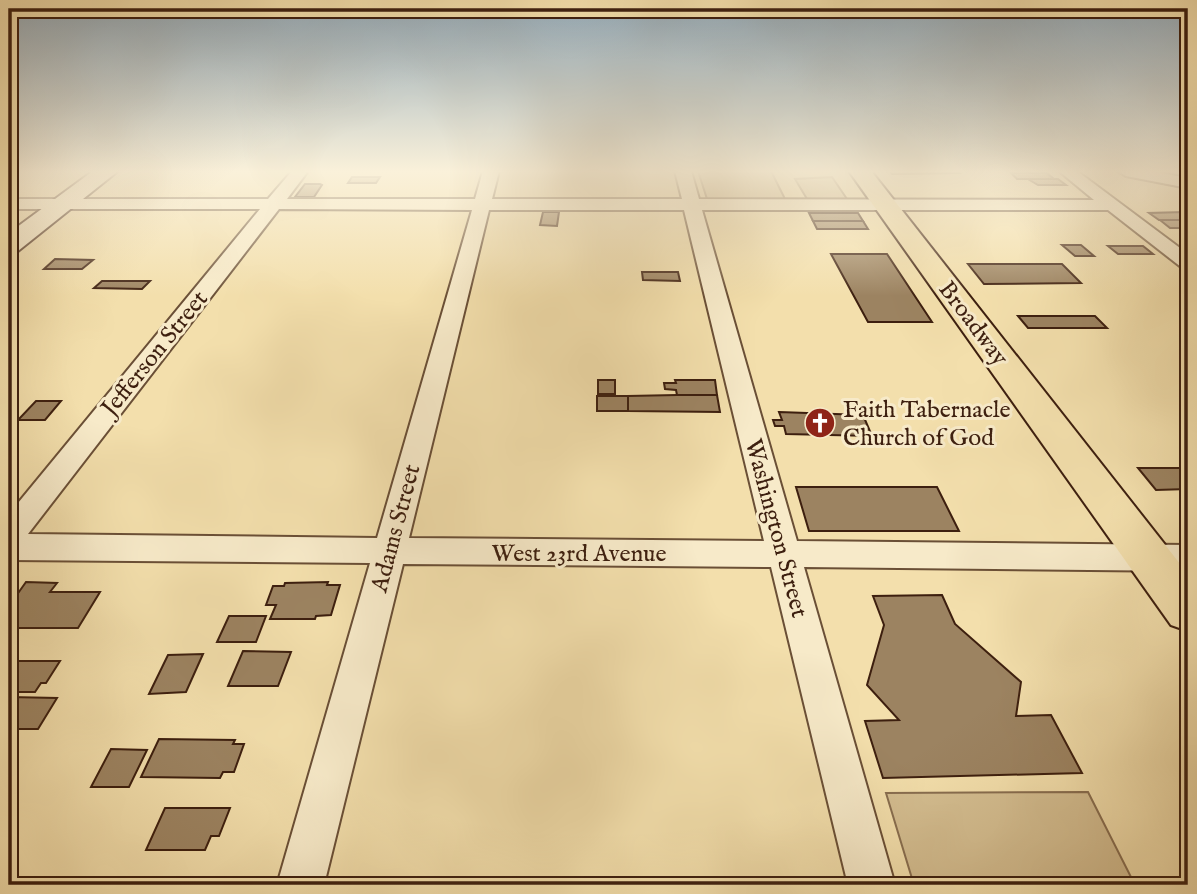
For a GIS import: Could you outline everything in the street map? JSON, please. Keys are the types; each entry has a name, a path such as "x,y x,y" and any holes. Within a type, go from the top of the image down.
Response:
{"main road":[{"name":"Broadway","path":"892,213 1188,610"}],"street":[{"path":"9,245 51,213"},
{"name":"Jefferson Street","path":"9,536 266,213"},
{"name":"Adams Street","path":"300,885 480,213"},
{"name":"Washington Street","path":"694,213 871,885"},
{"path":"1122,213 1188,262"},
{"name":"West 23rd Avenue","path":"9,547 1188,558"}],"shaded area":[{"path":"1088,792 1135,885 914,885 886,793"}],"building":[{"path":"543,213 559,213 557,226 540,225"},
{"path":"809,213 858,213 863,221 813,221"},
{"path":"1149,213 1185,213 1188,220 1159,220"},
{"path":"1160,220 1188,220 1188,228 1170,228"},
{"path":"813,221 863,221 868,229 817,229"},
{"path":"1062,245 1081,245 1094,256 1075,256"},
{"path":"1108,246 1143,246 1153,254 1118,254"},
{"path":"831,254 887,254 932,322 868,322"},
{"path":"55,259 93,260 82,269 44,269"},
{"path":"968,264 1062,264 1081,283 984,284"},
{"path":"642,272 678,272 680,281 643,280"},
{"path":"102,281 150,281 142,289 94,288"},
{"path":"1018,316 1095,316 1107,328 1028,328"},
{"path":"598,380 615,380 615,394 598,394"},
{"path":"675,380 715,380 717,395 677,395 676,390 665,389 664,383 676,383"},
{"path":"717,395 720,412 628,411 628,396"},
{"path":"597,396 628,396 628,411 597,411"},
{"path":"36,401 61,401 45,420 18,420"},
{"name":"Faith Tabernacle Church of God","path":"779,412 863,415 872,436 786,434 784,426 775,426 773,420 782,420"},
{"path":"1138,468 1188,468 1188,489 1156,490"},
{"path":"796,487 937,487 959,531 809,531"},
{"path":"26,582 57,583 50,592 100,592 78,628 9,628 9,606"},
{"path":"328,582 327,585 340,585 331,615 316,616 315,619 270,619 276,605 266,605 273,586 284,586 285,583"},
{"path":"942,595 955,624 1021,682 1016,716 1051,715 1082,773 883,778 865,721 899,720 867,685 884,625 873,596"},
{"path":"229,616 266,616 256,642 217,642"},
{"path":"243,651 291,652 278,686 228,686"},
{"path":"203,654 186,692 149,694 168,655"},
{"path":"9,661 60,661 46,683 41,683 35,692 9,692"},
{"path":"9,697 57,698 38,729 9,729"},
{"path":"159,739 235,740 233,744 244,744 234,772 223,772 220,778 141,777"},
{"path":"111,749 147,750 129,787 91,787"},
{"path":"165,808 230,808 219,836 211,836 205,850 146,850"}],"place":[{"name":"Faith Tabernacle Church of God","path":"820,423"}]}
